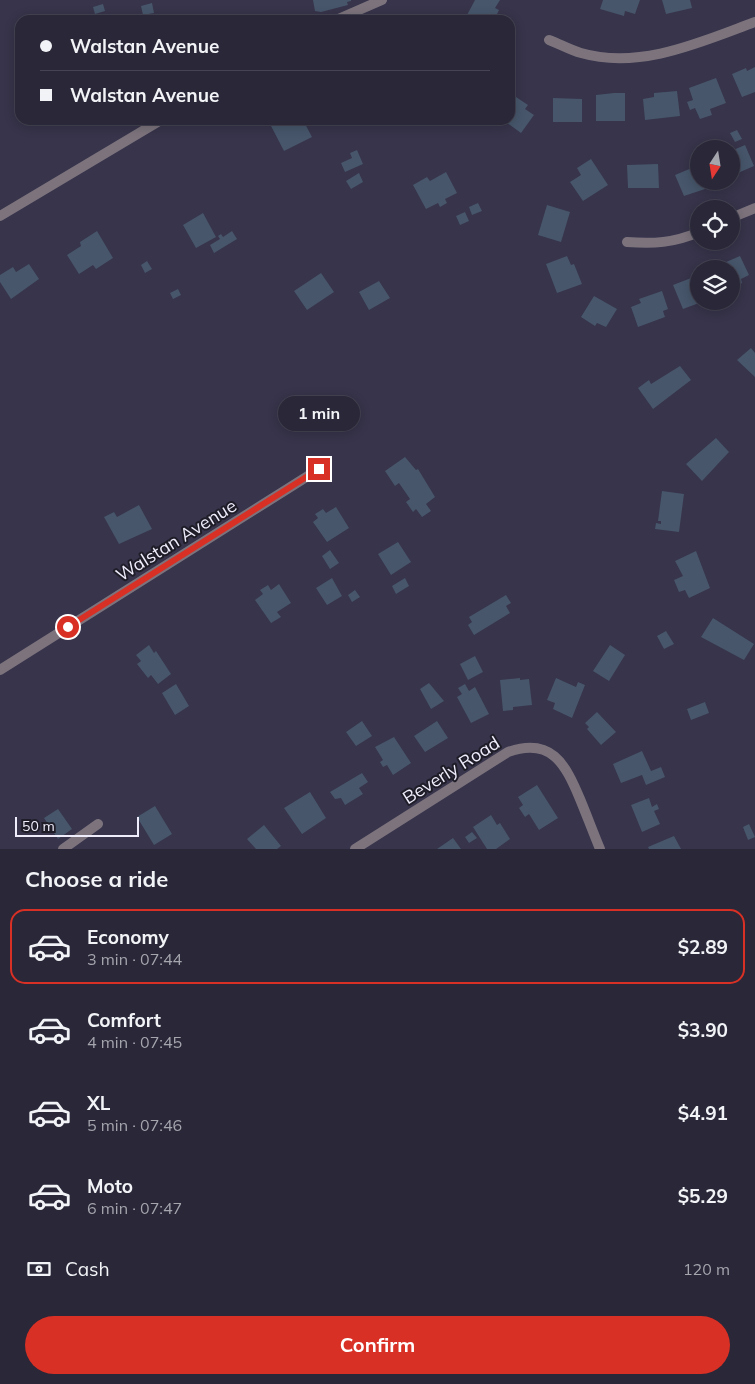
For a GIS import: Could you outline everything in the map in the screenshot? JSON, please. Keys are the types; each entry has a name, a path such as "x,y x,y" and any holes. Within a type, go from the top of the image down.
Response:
{"street":[{"path":"348,15 382,0"},
{"path":"549,40 581,53 607,57 634,57 664,53 690,46 755,22"},
{"path":"0,216 153,125"},
{"path":"740,214 755,208"},
{"path":"627,242 650,244 669,242 690,235"},
{"name":"Walstan Avenue","path":"0,670 319,469"},
{"name":"Beverly Road","path":"356,849 508,752 532,746 544,750 562,762 571,777 600,849"},
{"path":"63,849 98,824"}],"building":[{"path":"313,0 351,1 347,2 348,5 321,12 315,11"},
{"path":"475,0 500,0 495,8 499,10 496,15 467,15"},
{"path":"603,0 640,0 635,14 625,11 624,16 600,9"},
{"path":"662,0 690,0 692,8 666,14"},
{"path":"152,3 154,13 143,15 141,6"},
{"path":"103,4 105,11 95,14 93,7"},
{"path":"755,67 755,92 742,97 732,74 746,68 747,71"},
{"path":"716,78 726,103 710,109 712,115 700,119 695,108 690,110 687,102 693,100 689,88"},
{"path":"677,91 680,116 645,120 643,99 654,97 654,93"},
{"path":"625,93 625,121 596,121 596,95"},
{"path":"515,96 528,105 525,109 534,115 521,133 510,125 515,125"},
{"path":"553,98 582,99 582,122 553,122"},
{"path":"271,125 306,125 312,137 284,151"},
{"path":"737,130 742,139 734,140 730,133"},
{"path":"745,145 754,166 740,172 740,147"},
{"path":"357,150 363,164 345,172 341,163 352,158 350,153"},
{"path":"591,159 608,185 583,201 570,182 581,175 577,168"},
{"path":"658,164 659,188 628,188 627,165"},
{"path":"690,169 690,190 702,190 684,196 675,175"},
{"path":"446,172 457,193 445,199 447,203 440,207 438,203 426,209 413,185 427,177 430,181"},
{"path":"359,173 363,182 351,189 346,181"},
{"path":"478,203 482,211 472,215 469,207"},
{"path":"547,205 570,212 561,242 538,235"},
{"path":"465,212 469,221 460,225 456,216"},
{"path":"203,213 216,237 196,248 183,225"},
{"path":"97,231 113,258 96,269 93,265 79,274 67,255 81,246 80,242"},
{"path":"232,231 237,239 214,253 210,245 220,239 218,236 221,234 223,237"},
{"path":"567,256 571,265 574,264 582,284 557,293 546,264"},
{"path":"740,256 749,275 741,279 742,283 740,284 740,260 731,260"},
{"path":"147,261 152,269 145,273 141,265"},
{"path":"29,264 39,279 11,299 0,282 0,275 13,267 16,272"},
{"path":"321,273 334,292 307,310 294,291"},
{"path":"690,278 690,306 683,309 673,285"},
{"path":"379,281 390,298 369,310 359,292"},
{"path":"178,289 181,295 173,299 170,293"},
{"path":"662,291 668,309 663,311 665,317 638,327 631,307 641,303 639,299"},
{"path":"594,296 617,309 606,327 597,323 595,326 581,317"},
{"path":"751,348 755,353 755,377 737,360"},
{"path":"680,366 691,380 653,409 638,388 649,380 651,384"},
{"path":"716,438 729,452 702,481 686,464"},
{"path":"405,457 416,470 418,469 435,497 426,504 431,511 422,517 416,509 413,512 406,502 410,499 399,483 395,486 385,471"},
{"path":"662,491 684,494 679,532 655,529 656,523 661,524 661,521 658,521"},
{"path":"139,505 152,529 119,544 104,517 114,512 117,517"},
{"path":"336,507 349,528 327,542 313,522 318,518 315,514 323,509 326,513"},
{"path":"398,542 411,562 391,575 378,554"},
{"path":"330,550 339,563 330,569 322,556"},
{"path":"696,551 710,588 689,598 685,590 679,592 674,580 683,576 675,561"},
{"path":"332,578 342,596 327,605 316,588"},
{"path":"405,578 409,586 396,594 392,586"},
{"path":"279,584 291,603 277,612 281,617 271,623 255,600 263,594 260,590 268,585 271,590"},
{"path":"355,590 360,597 352,602 348,595"},
{"path":"506,595 511,603 506,606 510,613 474,635 468,625 472,622 469,617"},
{"path":"713,618 754,644 744,660 701,637"},
{"path":"666,631 674,644 664,649 657,636"},
{"path":"149,645 154,653 156,651 171,674 158,684 151,675 148,678 137,664 141,661 136,655"},
{"path":"610,645 625,655 609,681 593,671"},
{"path":"475,656 483,672 468,680 460,664"},
{"path":"520,678 520,680 529,679 532,705 513,707 513,710 503,711 500,680"},
{"path":"556,678 576,687 578,682 585,685 572,718 553,709 555,703 547,700"},
{"path":"429,683 444,701 431,709 420,689"},
{"path":"176,684 189,706 175,715 162,693"},
{"path":"465,684 469,691 475,687 489,714 471,723 457,697 462,694 458,688"},
{"path":"705,702 709,713 691,720 687,709"},
{"path":"597,712 616,732 601,745 587,729 589,727 585,723"},
{"path":"362,721 372,736 356,746 346,732"},
{"path":"437,721 448,738 425,752 414,736"},
{"path":"394,737 411,763 393,775 387,765 383,767 380,762 383,760 375,747"},
{"path":"642,751 651,771 661,767 665,777 646,785 642,775 621,783 613,764"},
{"path":"362,773 368,782 359,788 363,794 345,805 341,798 335,799 330,792"},
{"path":"537,785 558,818 539,830 529,814 525,817 519,808 523,805 518,797"},
{"path":"310,792 326,818 302,834 284,808"},
{"path":"649,798 652,807 657,804 659,809 654,811 660,824 642,832 631,805"},
{"path":"155,806 172,834 154,845 137,817"},
{"path":"58,809 72,829 58,839 44,818"},
{"path":"491,815 497,825 500,823 510,839 496,849 487,849 473,827"},
{"path":"749,824 755,837 748,840 743,827"},
{"path":"264,825 281,846 277,849 256,849 247,839"},
{"path":"472,832 477,838 469,843 465,837"},
{"path":"674,836 681,849 649,849 648,847"},
{"path":"453,838 461,849 437,849"}],"route":[{"path":"68,627 319,469"}]}
